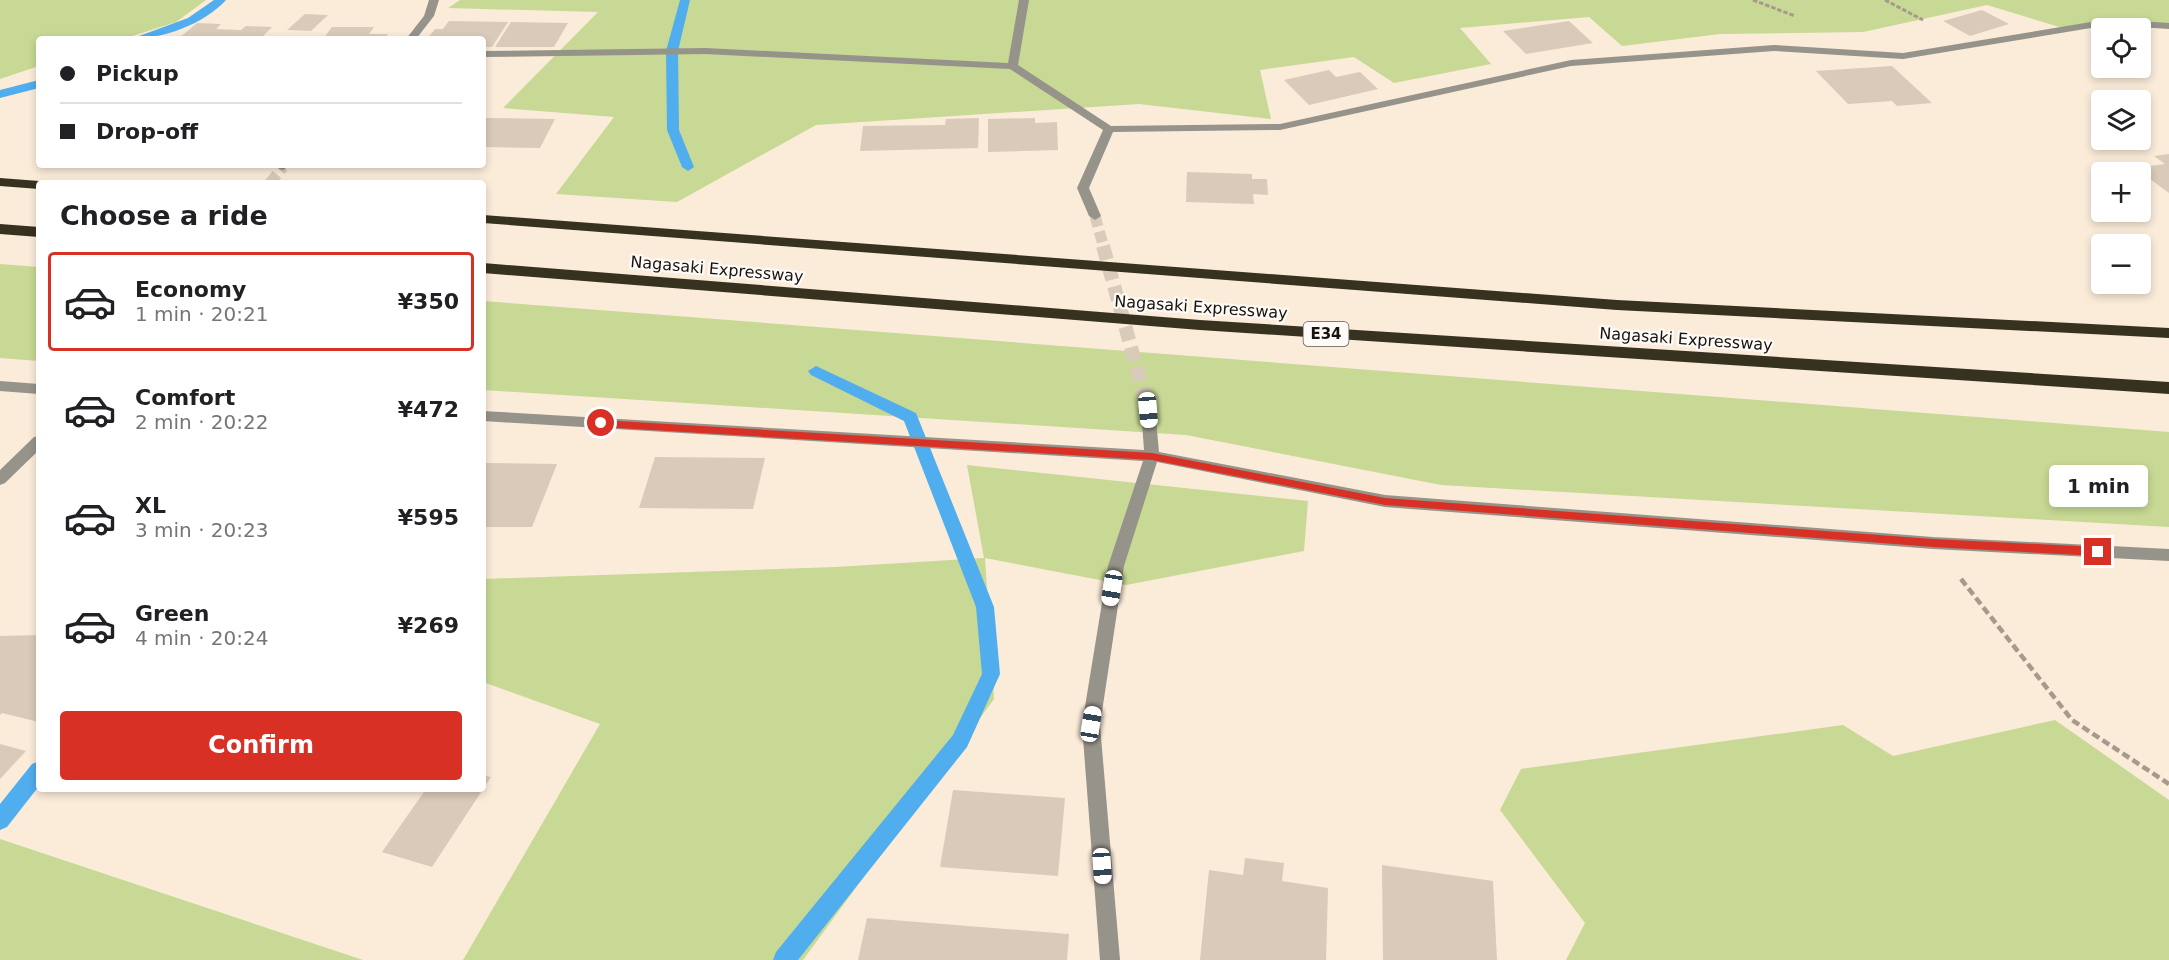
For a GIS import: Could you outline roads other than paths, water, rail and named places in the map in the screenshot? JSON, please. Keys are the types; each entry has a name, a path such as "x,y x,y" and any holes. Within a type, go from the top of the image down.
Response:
{"highway":[{"path":"0,182 36,185"},
{"name":"Nagasaki Expressway","path":"486,219 1617,305 2169,333"},
{"path":"0,229 36,232"},
{"name":"Nagasaki Expressway","path":"486,268 1200,326 2169,388"}],"street":[{"path":"413,36 429,16 434,0"},
{"path":"1013,66 1024,0"},
{"path":"486,54 705,51 1013,66 1109,129 1280,127 1571,63 1774,48 1903,56 2109,22 2169,26"},
{"path":"1095,216 1083,188 1109,129"},
{"path":"0,386 36,389"},
{"path":"1110,960 1091,724 1116,566 1152,456 1148,410"},
{"path":"486,416 1152,456 1385,501 1933,543 2169,555"},
{"path":"0,479 36,444"}],"waterway":[{"path":"146,36 192,20 221,0"},
{"path":"685,0 672,51 673,130 688,167"},
{"path":"0,94 36,85"},
{"path":"784,960 960,741 991,674 985,607 910,417 816,371"},
{"path":"0,820 36,774"}],"tunnel":[{"path":"272,180 282,168"},
{"path":"1095,216 1104,248"},
{"path":"1103,246 1148,409"}]}
